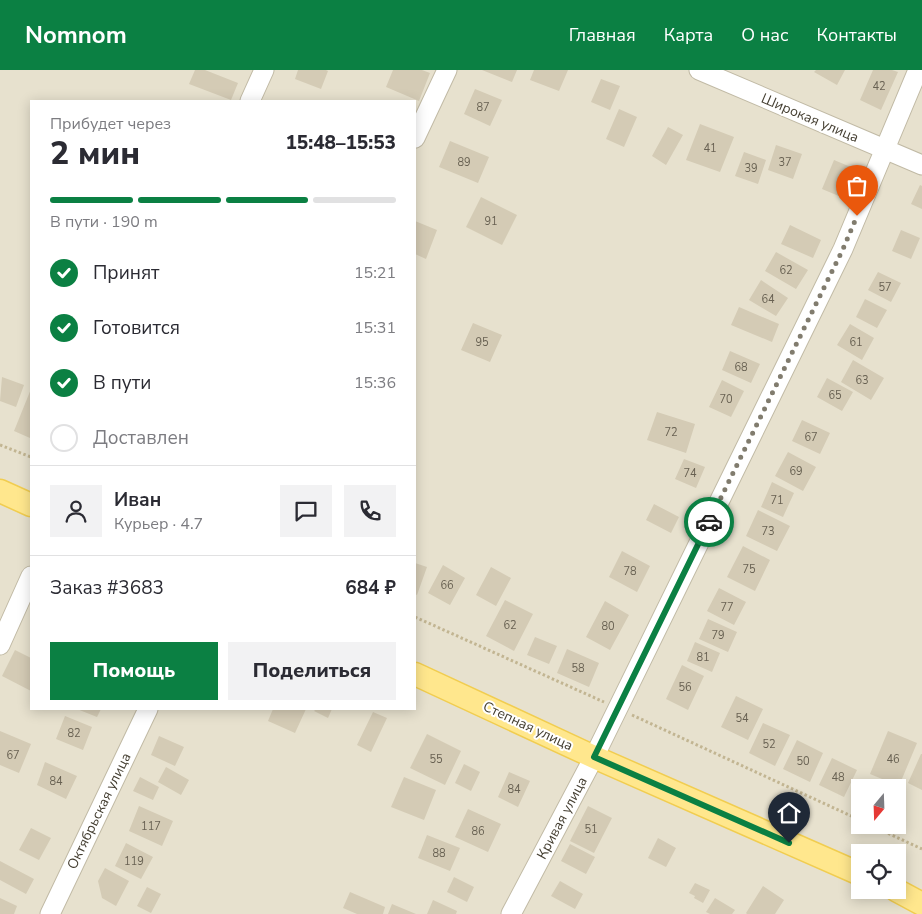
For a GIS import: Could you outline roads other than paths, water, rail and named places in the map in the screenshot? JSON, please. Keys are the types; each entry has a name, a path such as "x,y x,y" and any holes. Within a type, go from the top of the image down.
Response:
{"main road":[{"path":"0,491 30,505"},
{"name":"Степная улица","path":"416,674 594,757 851,870"},
{"path":"906,895 922,904"}],"street":[{"path":"250,100 264,70"},
{"path":"416,136 446,70"},
{"name":"Широкая улица","path":"699,70 922,165"},
{"name":"Кривая улица","path":"511,914 618,709 843,249 918,70"},
{"path":"0,645 30,578"},
{"name":"Октябрьская улица","path":"50,914 148,710"}]}
